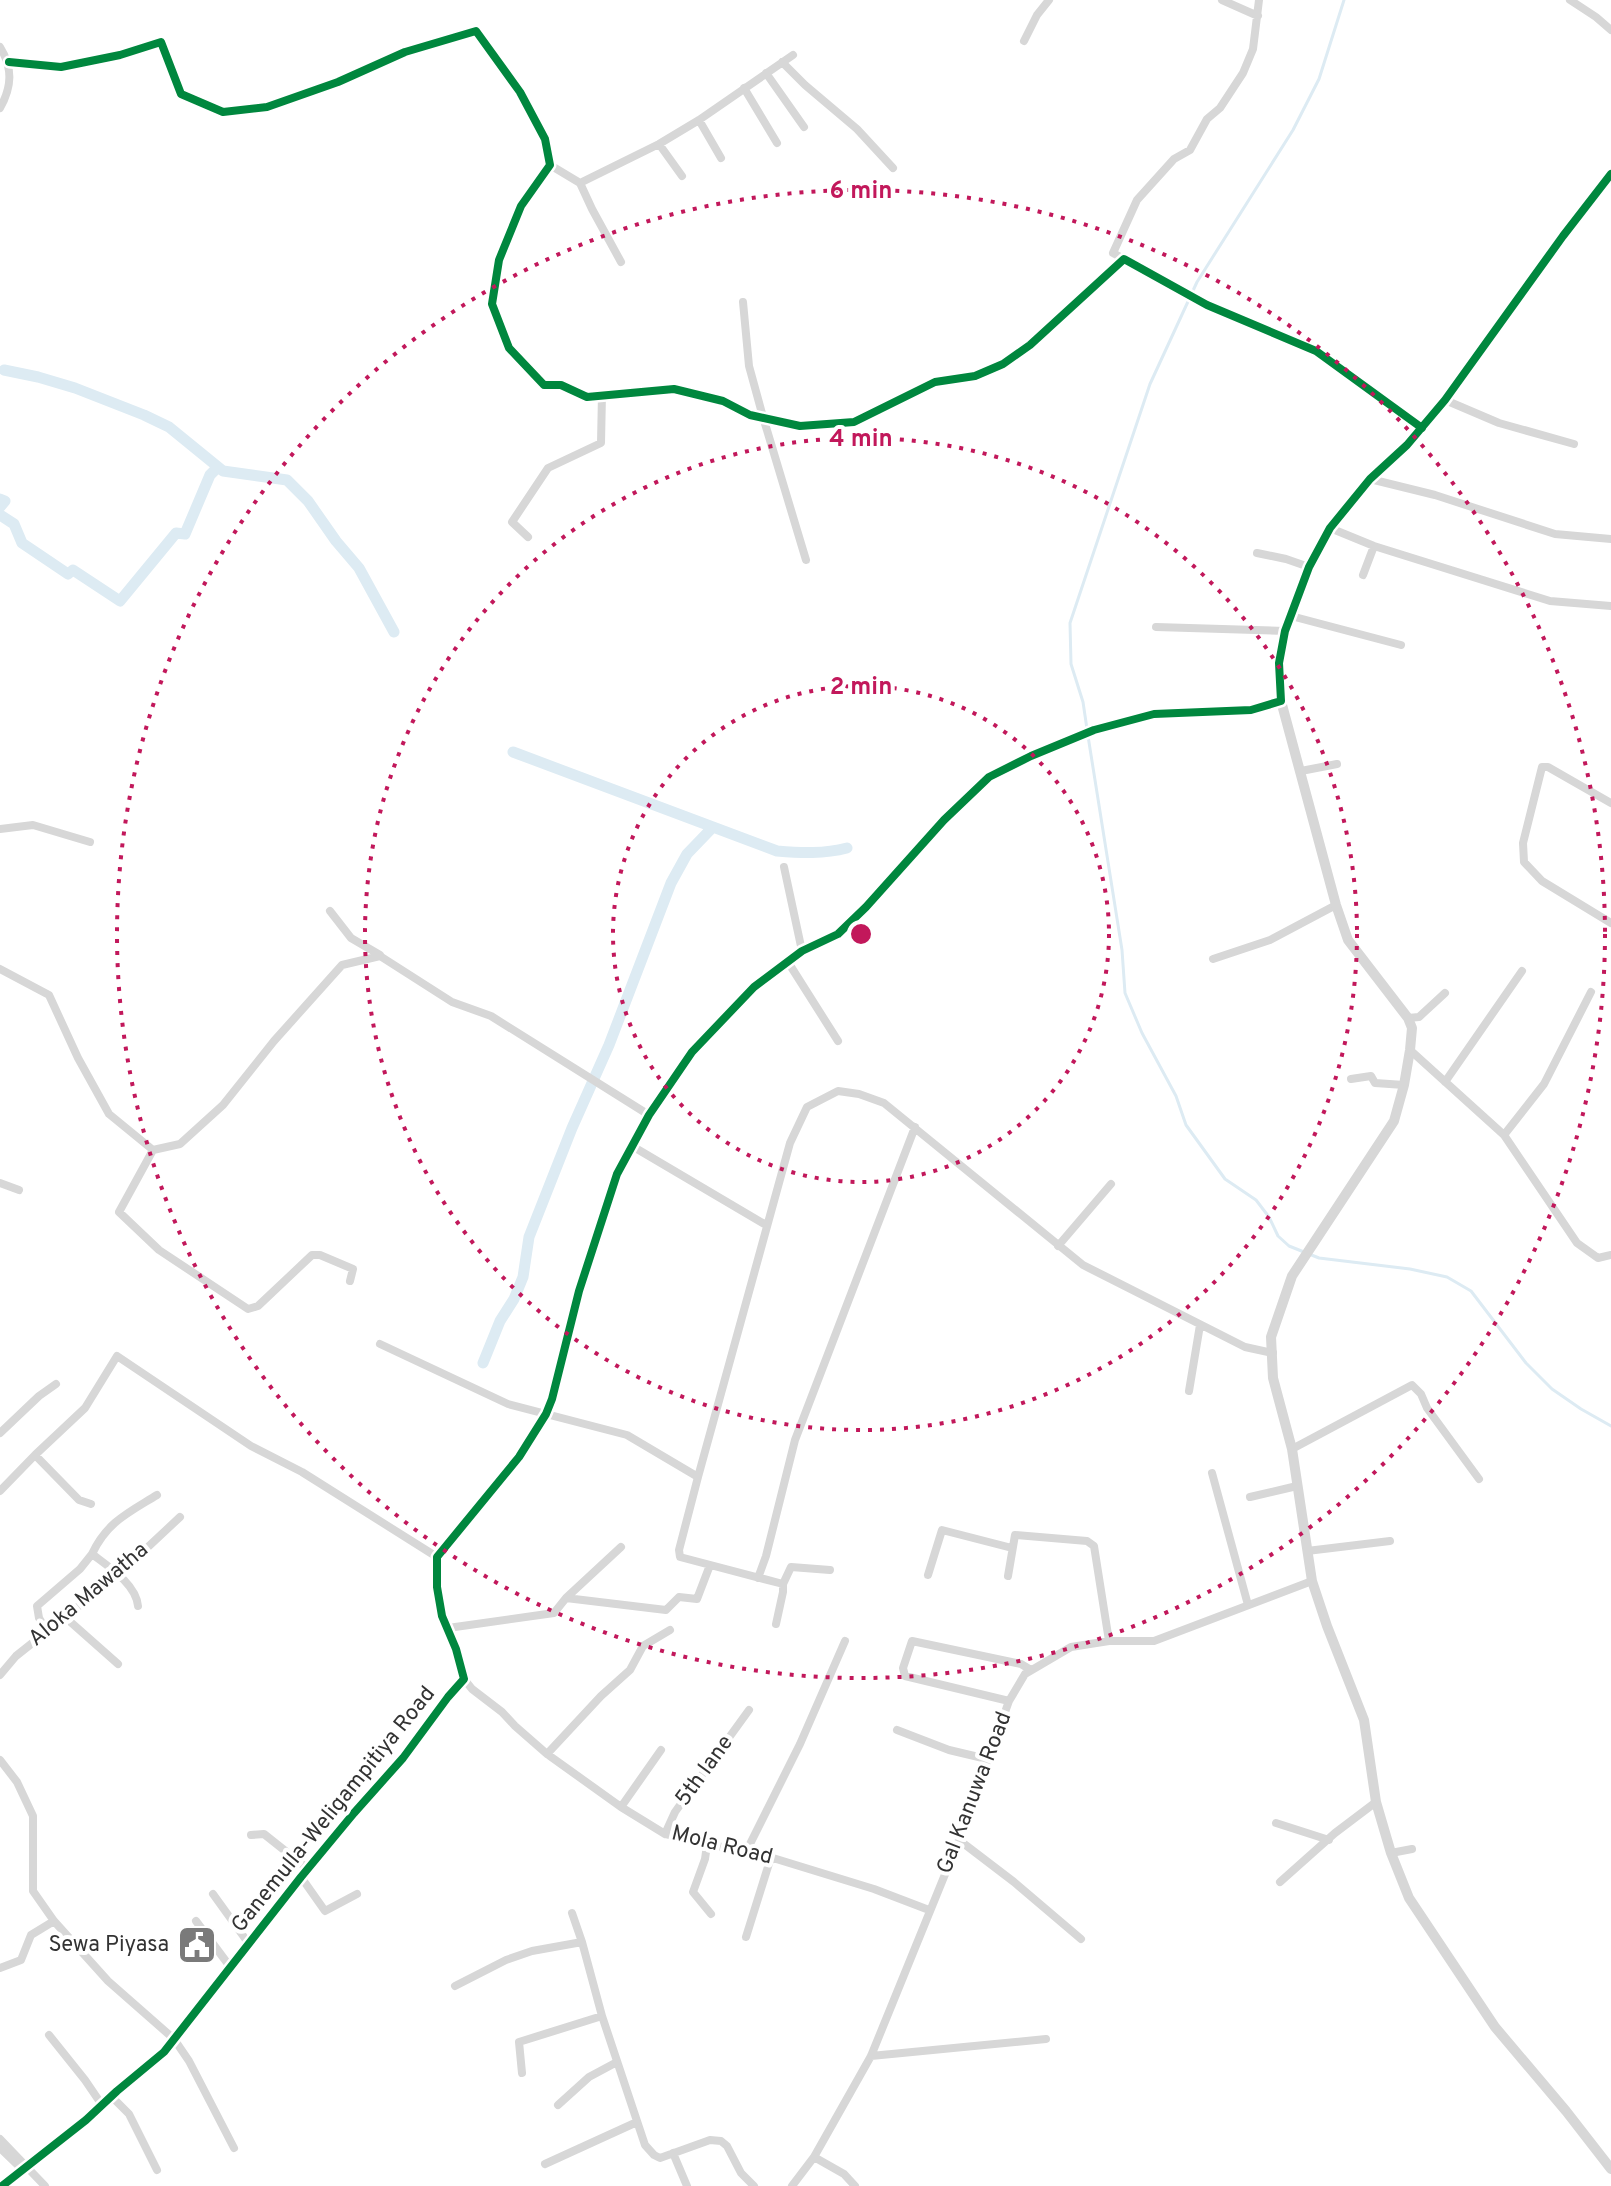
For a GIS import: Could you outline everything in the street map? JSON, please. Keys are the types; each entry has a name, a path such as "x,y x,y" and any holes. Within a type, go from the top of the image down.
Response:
{"street":[{"path":"1024,41 1037,15 1049,0"},
{"path":"1222,0 1258,16"},
{"path":"1259,0 1253,49 1243,73 1220,108 1207,119 1190,150 1174,159 1137,200 1113,253 1207,305 1316,351 1422,428"},
{"path":"1570,0 1611,30"},
{"path":"9,62 61,67 120,55 161,42 181,94 223,112 267,107 338,82 405,52 476,31 520,92 545,139 550,165 521,206 499,260 492,304 509,348 544,385 561,385 587,397 674,389 723,401 750,415 800,426 854,422 935,382 975,376 1003,364 1030,345 1124,259"},
{"path":"0,47 9,62 8,94 0,108"},
{"path":"580,183 659,144 699,120 793,55"},
{"path":"782,62 857,129 893,168"},
{"path":"766,73 804,127"},
{"path":"744,88 777,143"},
{"path":"699,120 721,158"},
{"path":"659,144 682,176"},
{"path":"550,165 580,183 621,262"},
{"path":"1609,181 1445,400 1407,445 1370,479 1330,528 1309,567 1285,631 1279,663 1281,701 1336,905 1348,940 1408,1018 1412,1028 1404,1085 1394,1121 1292,1276 1271,1337 1273,1378 1292,1449 1312,1581 1364,1720 1376,1802 1409,1898 1495,2027 1611,2169"},
{"path":"743,302 749,366 806,560"},
{"path":"528,537 512,522 548,468 601,443 602,394"},
{"path":"1445,400 1507,425 1574,444"},
{"path":"1370,479 1435,495 1555,534 1611,539"},
{"path":"1330,528 1374,546 1550,601 1611,606"},
{"path":"1363,575 1374,546"},
{"path":"1257,553 1309,567"},
{"path":"1291,616 1401,645"},
{"path":"1156,627 1285,631"},
{"path":"0,1491 85,1408 117,1356 251,1446 302,1472 437,1557 519,1457 546,1414 579,1291 617,1174 649,1115 692,1052 754,987 802,951 838,934 944,820 989,777 1075,737 1154,714 1251,710 1281,701"},
{"path":"1301,771 1337,764"},
{"path":"1611,803 1548,767 1542,767 1523,843 1524,862 1542,881 1611,923"},
{"path":"0,829 33,825 90,842"},
{"path":"784,867 802,951"},
{"path":"1213,959 1270,940 1336,905"},
{"path":"330,911 351,938 452,1002 491,1016 649,1115"},
{"path":"350,1281 353,1269 320,1255 312,1255 258,1306 248,1309 159,1250 119,1212 153,1150 180,1144 223,1105 274,1041 342,965 380,956"},
{"path":"788,962 838,1041"},
{"path":"0,969 49,995 78,1058 109,1114 153,1150"},
{"path":"1445,1082 1522,971"},
{"path":"1504,1135 1544,1084 1591,992"},
{"path":"1408,1018 1419,1017 1445,993"},
{"path":"1410,1050 1504,1135 1577,1243 1598,1258 1611,1255"},
{"path":"1351,1079 1371,1076 1375,1083 1404,1085"},
{"path":"783,1584 680,1557 679,1550 790,1143 807,1107 838,1091 884,1103 1083,1265 1245,1347 1273,1353"},
{"path":"758,1578 795,1440 915,1127"},
{"path":"632,1146 766,1225"},
{"path":"0,1183 19,1190"},
{"path":"1058,1246 1111,1184"},
{"path":"1189,1391 1200,1325"},
{"path":"380,1344 508,1404 627,1435 698,1477"},
{"path":"0,1433 56,1384"},
{"path":"1292,1449 1412,1385 1479,1479"},
{"path":"35,1455 79,1500 91,1504"},
{"path":"1212,1473 1248,1605"},
{"path":"1250,1497 1297,1486"},
{"path":"47,1631 39,1618 37,1606 80,1569 115,1520 157,1495"},
{"name":"Aloka Mawatha","path":"0,1675 16,1656 118,1575 180,1517"},
{"path":"928,1575 942,1530 1012,1548"},
{"path":"1008,1576 1015,1535 1087,1541 1094,1546 1109,1641"},
{"path":"1307,1551 1390,1541"},
{"path":"448,1628 554,1613 621,1547"},
{"path":"92,1554 118,1575 137,1597 138,1606"},
{"name":"Ganemulla-Weligampitiya Road","path":"2,2186 86,2120 164,2052 464,1679 442,1616 437,1587 437,1557"},
{"path":"566,1598 666,1610 679,1597 697,1599 710,1565"},
{"path":"776,1624 783,1584 791,1567 830,1570"},
{"name":"Gal Kanuwa Road","path":"792,2186 814,2157 871,2056 959,1840 1009,1701 1025,1674 1071,1647 1109,1641 1154,1641 1312,1581"},
{"path":"66,1618 118,1664"},
{"path":"547,1754 630,1670 643,1646 670,1630"},
{"path":"747,1850 800,1744 845,1641"},
{"path":"1009,1701 905,1676 903,1668 912,1641 1021,1664 1031,1670"},
{"name":"Mola Road","path":"464,1679 547,1754 665,1834 707,1845 747,1850 874,1889 929,1910"},
{"name":"5th lane","path":"665,1834 675,1812 749,1710"},
{"path":"897,1730 949,1750 987,1759"},
{"path":"621,1807 661,1750"},
{"path":"0,1760 17,1782 33,1816 33,1891 54,1921 108,1981 174,2039 189,2061 234,2148"},
{"path":"1280,1882 1376,1802"},
{"path":"1276,1823 1329,1840"},
{"path":"251,1835 264,1834 305,1873 325,1911 357,1894"},
{"path":"959,1840 1081,1939"},
{"path":"707,1845 693,1892 711,1914"},
{"path":"1391,1853 1412,1849"},
{"path":"746,1937 771,1857"},
{"path":"213,1894 249,1944"},
{"path":"572,1913 645,2145 660,2158 710,2140 721,2141 727,2146 741,2173 754,2186"},
{"path":"0,1968 21,1960 31,1935 54,1921"},
{"path":"196,1921 231,1968"},
{"path":"455,1986 506,1960 532,1951 582,1942"},
{"path":"522,2073 519,2042 602,2016"},
{"path":"49,2035 102,2105"},
{"path":"871,2056 1046,2039"},
{"path":"558,2105 589,2077 617,2062"},
{"path":"111,2096 129,2114 157,2170"},
{"path":"545,2164 637,2122"},
{"path":"0,2139 24,2167"},
{"path":"0,2148 45,2186"},
{"path":"673,2153 687,2186"},
{"path":"814,2157 844,2174 855,2186"}],"waterway":[{"path":"1087,729 1083,702 1071,664 1070,623 1150,384 1197,282 1293,130 1319,79 1344,0"},
{"path":"4,370 75,388 144,415 169,427 223,471 287,480 308,501 359,568 394,632"},
{"path":"0,515 14,524 22,543 68,574 73,570 120,601 176,533 185,534 210,475 218,467"},
{"path":"0,499 5,501 0,507"},
{"path":"1088,736 1122,950 1125,993 1142,1033 1176,1096 1186,1125 1225,1179 1256,1200 1278,1236 1289,1246 1319,1258 1410,1269 1447,1277 1471,1291 1526,1363 1552,1389 1611,1426"},
{"path":"513,752 777,851 812,852 847,848"},
{"path":"483,1363 523,1277 529,1237 609,1045 671,883 687,854 713,827"}],"cycle path":[{"path":"9,62 61,67 120,55 161,42 181,94 223,112 267,107 338,82 405,52 476,31 520,92 545,139 550,165 521,206 499,260 492,304 509,348 544,385 561,385 587,397 674,389 723,401 750,415 800,426 854,422 935,382 975,376 1003,364 1030,345 1124,259 1207,305 1316,351 1422,428"},
{"path":"2,2186 86,2120 164,2052 301,1877 403,1758 464,1679 442,1616 437,1587 437,1557 519,1457 546,1414 579,1291 617,1174 649,1115 692,1052 754,987 802,951 838,934 944,820 989,777 1094,730 1154,714 1251,710 1281,701 1279,663 1285,631 1309,567 1330,528 1370,479 1407,445 1445,400 1611,174"}],"place":[{"name":"Sewa Piyasa","path":"197,1945"}]}
